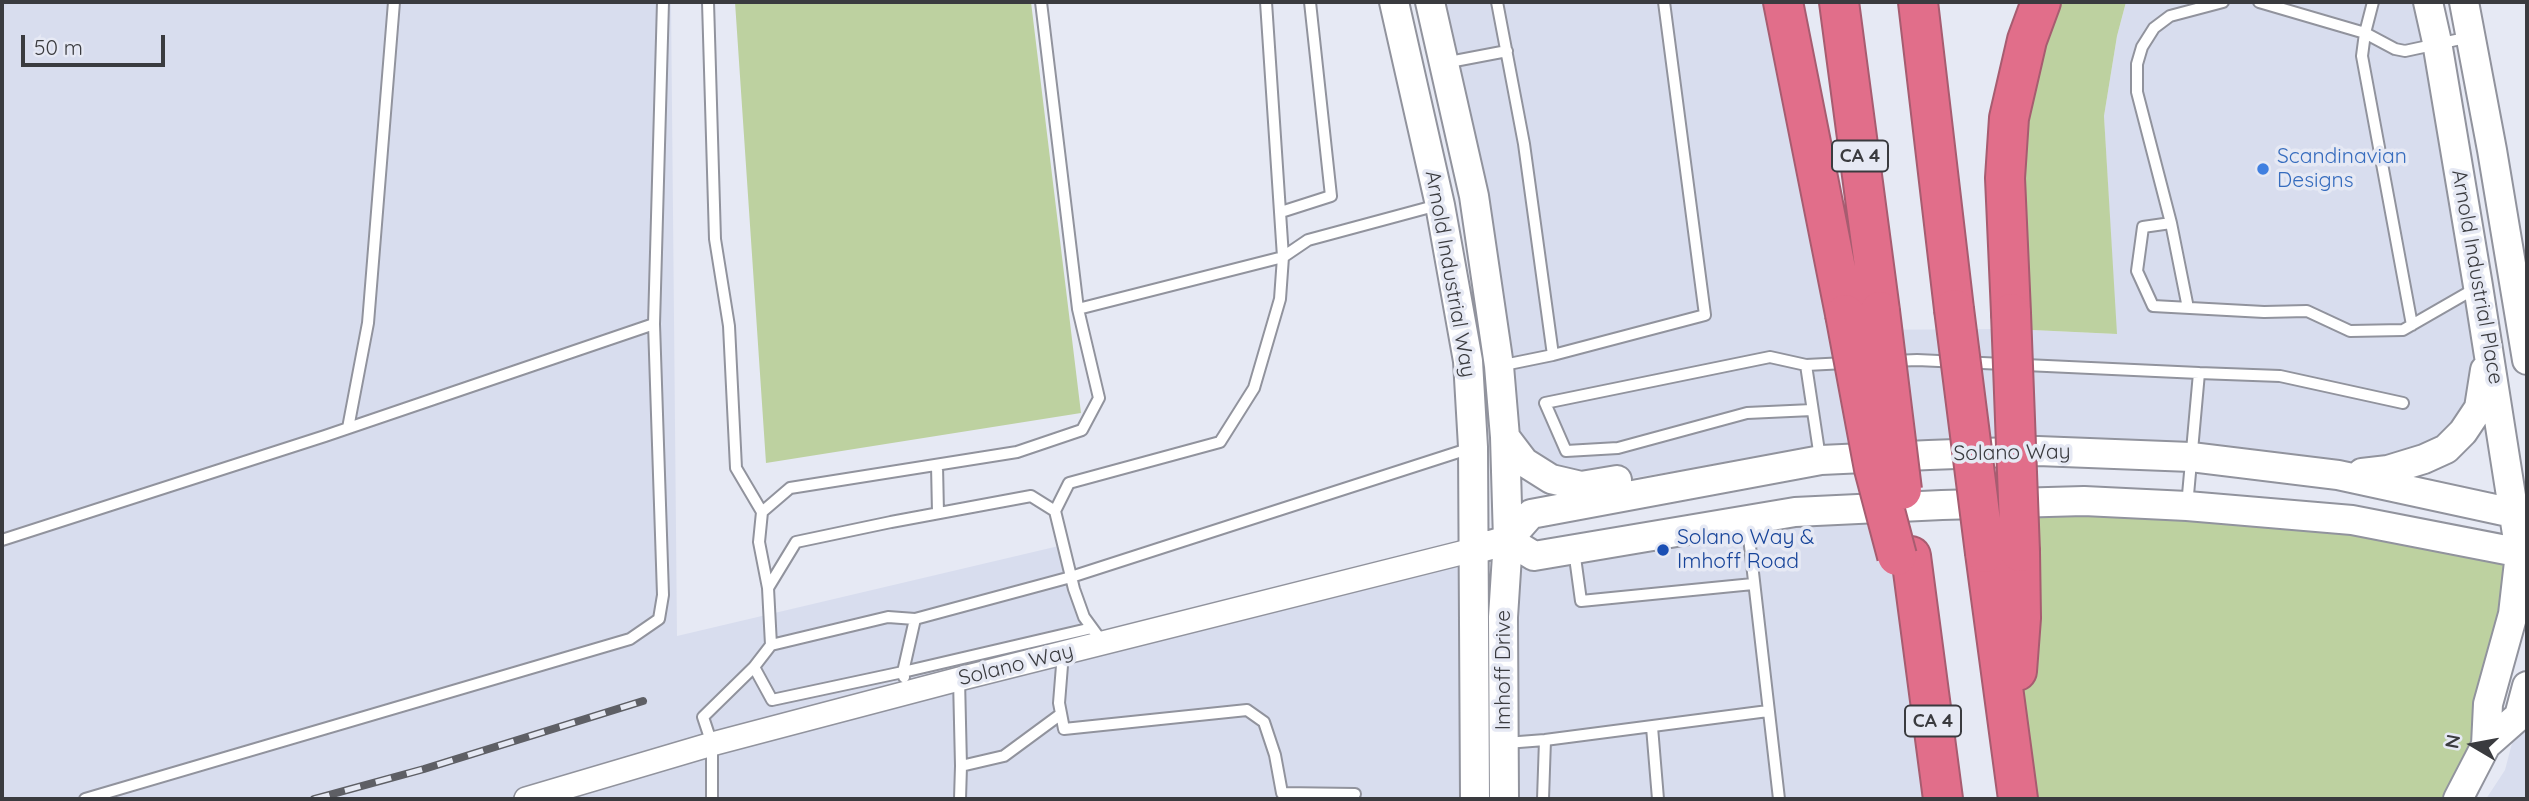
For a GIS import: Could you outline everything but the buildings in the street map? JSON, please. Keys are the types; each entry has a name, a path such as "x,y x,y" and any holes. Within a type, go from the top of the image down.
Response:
{"highway":[{"path":"1783,2 1863,312"},
{"name":"CA 4","path":"1839,2 1863,312 1904,556 1923,642 1943,799"},
{"path":"1918,2 1954,309 2002,552 2021,618 2011,740 2018,799"},
{"path":"2002,552 2011,313 2005,178 2009,118 2027,40 2041,2"}],"street":[{"name":"Arnold Industrial Way","path":"1394,2 1440,205 1468,360 1473,447 1473,550"},
{"name":"Arnold Industrial Way","path":"1430,2 1475,196 1499,366 1505,437 1508,540"},
{"name":"Arnold Industrial Place","path":"2428,2 2489,350 2521,514 2524,553 2513,614 2488,704 2486,745"},
{"name":"Arnold Industrial Place","path":"2464,2 2522,300 2527,360"},
{"path":"2338,475 2388,470 2446,449 2463,432 2479,408 2489,350"},
{"path":"1505,437 1524,462 1551,479 1581,486 1727,463 1753,472"},
{"name":"Solano Way","path":"526,799 712,744 780,727 905,683 959,679 1063,653 1097,635 1473,550 1508,540 1531,514 1821,460 2038,451 2191,457 2338,475 2521,514"},
{"path":"1508,540 1534,556 1795,512 2084,501 2187,506 2352,520 2524,553"},
{"name":"Imhoff Drive","path":"1504,799 1503,617 1508,540"},
{"name":"Imhoff Drive","path":"1473,550 1475,799"},
{"path":"2458,799 2486,745 2519,716 2527,686"}],"lane":[{"path":"348,428 368,323 394,2"},
{"path":"85,799 630,639 659,620 663,595 654,324 663,2"},
{"path":"708,2 715,239 729,326 736,468 762,512 759,542 768,588 771,645"},
{"path":"762,512 790,488 1017,452 1082,430 1099,398 1078,309 1041,2"},
{"path":"772,700 905,683 1097,635 1084,617 1055,511 1069,483 1220,442 1254,388 1280,299 1283,257 1281,212 1266,2"},
{"path":"1281,212 1331,196 1310,2"},
{"path":"1497,2 1524,144 1553,355"},
{"path":"1499,366 1553,355 1705,315 1664,2"},
{"path":"2188,308 2171,223 2137,92 2137,64 2142,47 2154,28 2170,16 2223,2"},
{"path":"2259,2 2364,33 2395,49 2405,51 2472,37"},
{"path":"2373,2 2364,33 2362,55 2412,325"},
{"path":"1444,63 1507,51"},
{"path":"1078,309 1283,257 1308,240 1440,205"},
{"path":"2171,223 2143,227 2137,271 2153,306 2264,312 2307,311 2350,331 2403,330 2478,286"},
{"path":"2,540 348,428 654,324"},
{"path":"1812,410 1747,413 1618,448 1566,451 1545,403 1770,357 1806,365 1861,362"},
{"path":"1875,362 1917,360 2280,376 2403,403"},
{"path":"1806,365 1821,460"},
{"path":"2187,506 2199,373"},
{"path":"712,799 712,744 703,717 754,667 771,645 888,617 915,619 1071,577 1473,447"},
{"path":"937,465 938,513"},
{"path":"768,588 796,542 1031,496 1055,511"},
{"path":"1747,520 1779,799"},
{"path":"1574,551 1581,601 1753,584"},
{"path":"905,683 915,619"},
{"path":"1063,653 1059,703 1064,729 1247,710 1264,722 1275,755 1282,796 1355,794"},
{"path":"754,667 772,700 780,727"},
{"path":"959,679 960,799"},
{"path":"1503,743 1768,711"},
{"path":"961,765 1004,756 1061,714"},
{"path":"1652,727 1658,799"},
{"path":"1543,799 1545,740"}],"shaded area":[{"path":"2,2 671,2 677,636 1063,545 1084,617 1103,643 1473,550 1475,799 2,799"},
{"path":"1430,2 1782,2 1849,330 2011,329 2116,334 2104,116 2117,36 2126,2 2428,2 2489,350 2463,432 2388,470 2191,457 1753,472 1727,463 1581,486 1524,462"},
{"path":"1904,507 1943,799 1504,799 1508,540 1534,556"},
{"path":"2527,686 2527,799 2486,799 2505,770"}],"green space":[{"path":"735,2 1031,2 1081,413 766,463"},
{"path":"2041,2 2126,2 2117,36 2104,116 2117,334 2011,329 2005,178"},
{"path":"2018,498 2187,506 2520,553 2488,704 2456,782 2446,799 2018,799"}],"railway":[{"path":"314,799 424,769 643,701"}],"place":[{"name":"Scandinavian Designs","path":"2263,169"},
{"name":"Solano Way & Imhoff Road","path":"1663,550"}]}
